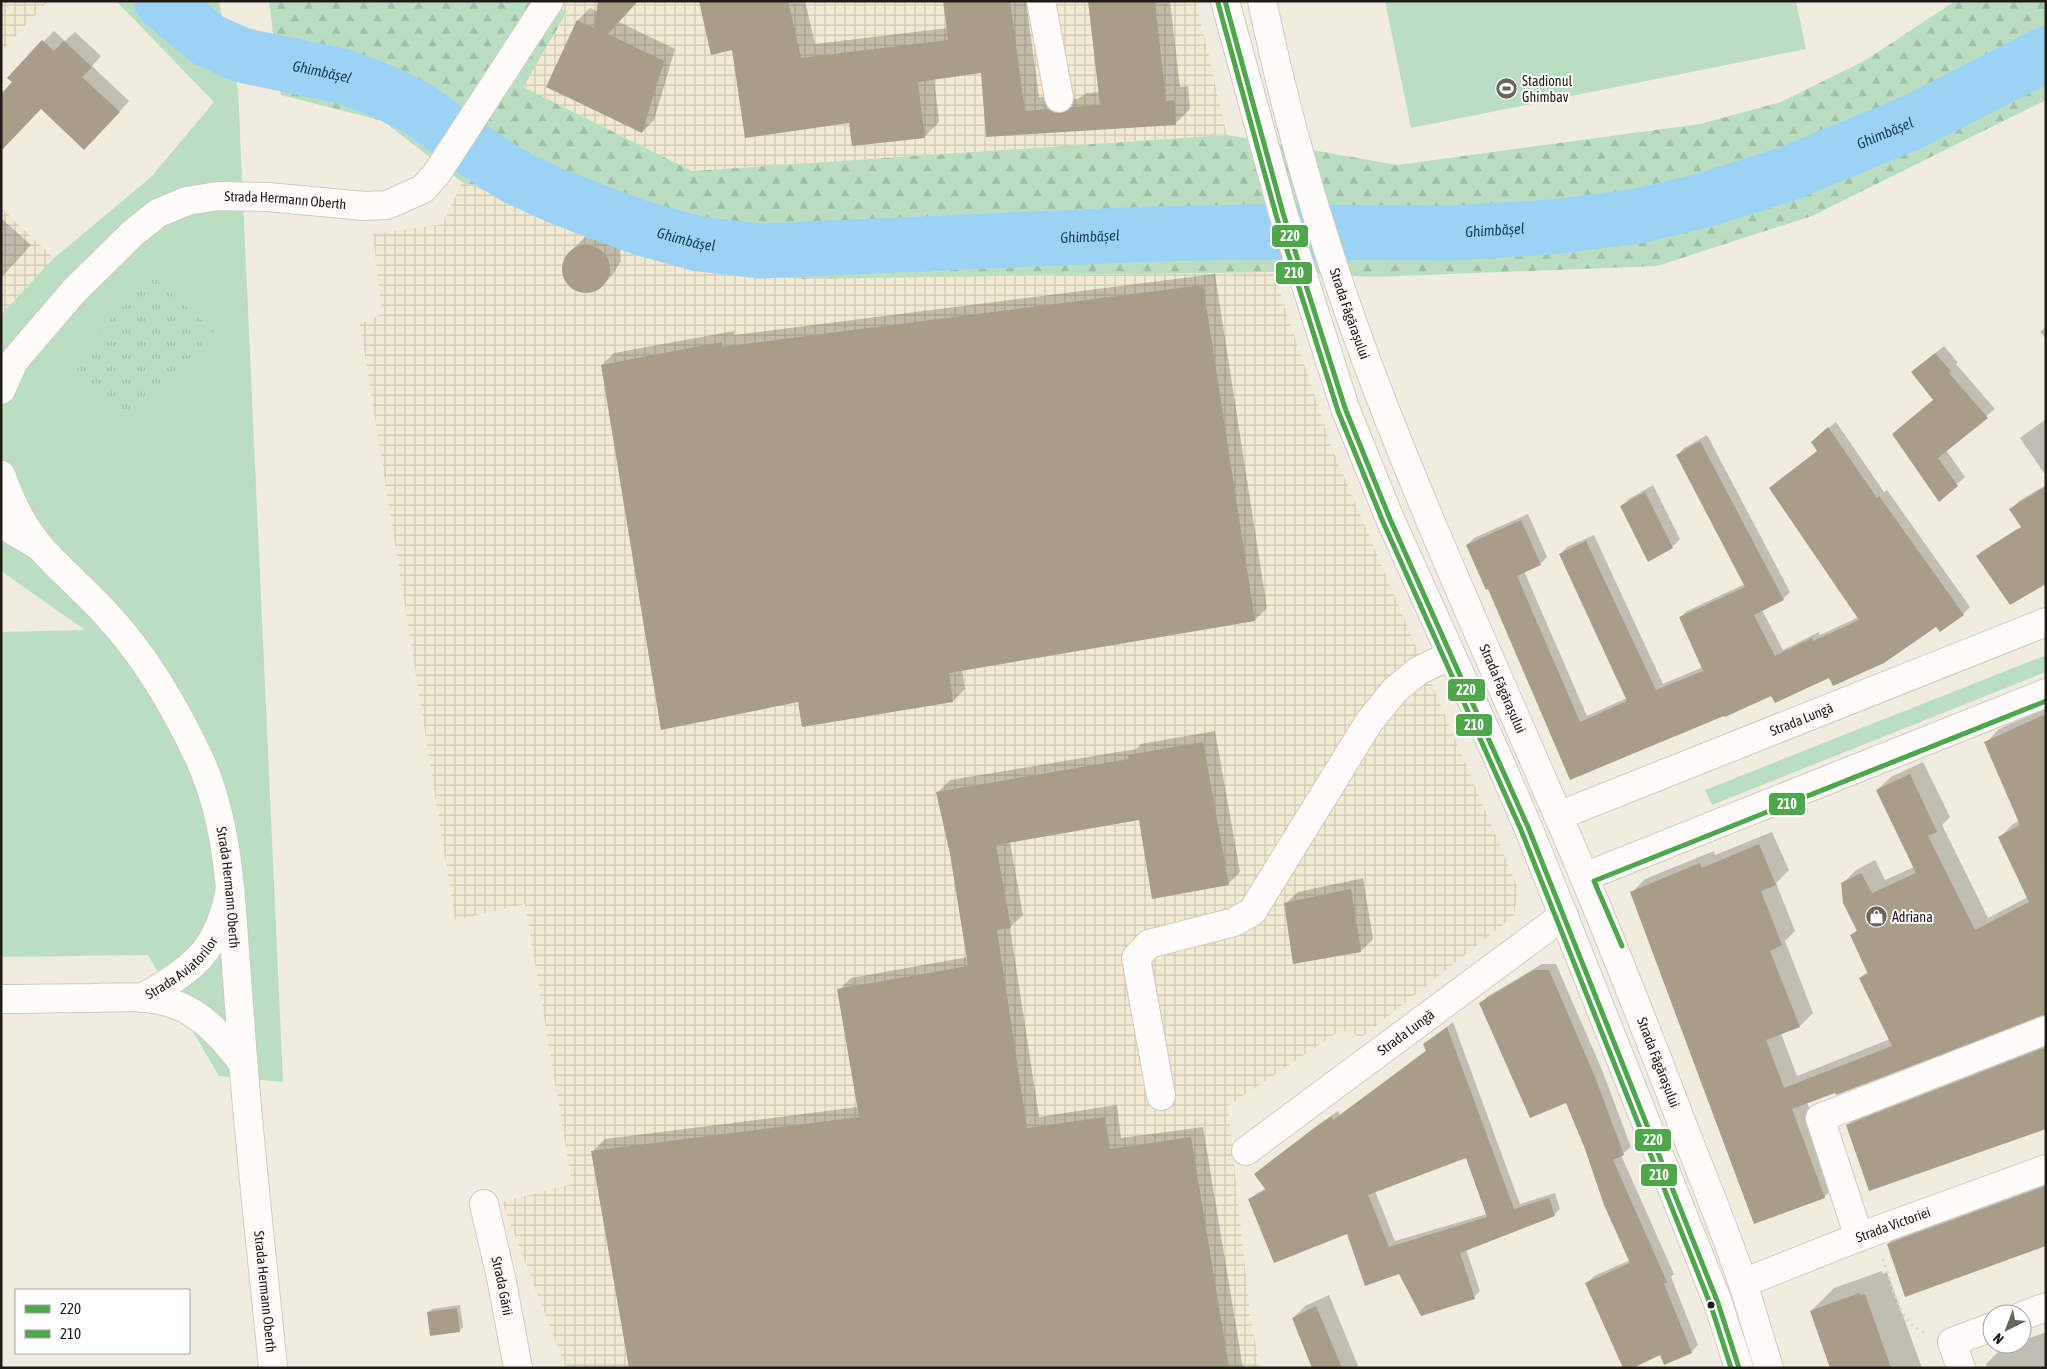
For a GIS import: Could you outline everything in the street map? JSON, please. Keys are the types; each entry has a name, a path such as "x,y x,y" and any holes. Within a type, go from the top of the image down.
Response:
{"main road":[{"name":"Strada Hermann Oberth","path":"1,390 8,368 74,291 133,233 158,214 187,201 218,196 260,196 364,206 387,205 423,189 438,174 549,1"},
{"path":"1041,1 1059,98"},
{"path":"1225,1 1256,118 1345,408 1390,519 1498,758 1564,914 1718,1303 1739,1368"},
{"name":"Strada Făgărașului","path":"1262,1 1288,114 1351,317 1424,506 1480,641 1558,816 1626,976 1743,1283 1769,1368"},
{"name":"Strada Hermann Oberth","path":"1,475 12,503 39,546 109,616 158,680 181,720 201,762 213,799 224,840 230,886 243,1063 273,1368"},
{"path":"1,524 39,546"},
{"name":"Strada Lungă","path":"1558,816 2046,622"},
{"path":"1161,1096 1136,958 1149,944 1234,922 1252,912 1368,722 1395,690 1418,671 1451,655"},
{"path":"1584,878 2046,693"},
{"name":"Strada Aviatorilor","path":"1,999 142,998 182,974 207,948 218,932 225,916 230,886"},
{"name":"Strada Lungă","path":"1246,1151 1564,914"},
{"path":"142,998 174,1004 191,1012 223,1038 243,1063"},
{"path":"1866,1235 1820,1118 2046,1030"},
{"name":"Strada Victoriei","path":"1743,1283 1866,1235 2046,1169"},
{"name":"Strada Gării","path":"484,1204 502,1282 518,1368"},
{"path":"2032,1312 2046,1307"},
{"path":"1961,1368 1952,1342 1982,1331"}],"path":[{"path":"1866,1235 1900,1308 1909,1322 1921,1331 1952,1342"}],"shaded area":[{"path":"1,1 48,1 1,52"},
{"path":"547,1 1196,1 1227,135 692,171 523,87 567,13"},
{"path":"462,182 681,265 802,279 1273,272 1332,448 1518,888 1514,916 1362,1037 1341,1030 1228,1106 1250,1315 1260,1368 566,1368 502,1202 572,1184 525,904 455,920 360,324 382,314 373,234 443,224"},
{"path":"1,208 54,258 1,315"}],"green space":[{"path":"116,1 219,1 238,89 283,1082 219,1076 148,955 1,957 1,632 85,630 1,571 1,315 54,258 151,177 214,102"},
{"path":"269,1 547,1 567,12 523,87 692,171 1227,135 1397,165 1700,124 1781,102 1866,60 1955,1 2046,1 2046,100 1812,216 1657,266 1375,277 1273,272 802,279 681,265 462,182 383,121 281,95"},
{"name":"Stadionul Ghimbav","path":"1385,1 1796,1 1806,49 1411,128"},
{"path":"151,275 214,331 129,427 65,371"},
{"path":"2046,655 2046,672 1712,805 1705,790"}],"building":[{"path":"598,1 638,1 608,34 664,61 642,133 546,87 577,20 594,28"},
{"path":"699,1 788,1 801,58 948,40 943,1 1010,1 1025,111 1048,109 1054,113 1061,113 1071,107 1100,105 1088,1 1155,1 1166,101 1174,100 1176,125 986,137 981,73 918,82 925,138 852,146 849,123 745,138 732,50 711,55"},
{"path":"42,40 54,51 64,41 92,67 82,77 120,112 84,150 41,109 1,151 1,94 12,82 7,78"},
{"path":"581,245 591,245 600,249 606,255 609,260 609,278 600,289 591,293 581,293 572,289 566,283 562,274 562,264 566,255 572,249"},
{"path":"1203,285 1255,621 949,673 953,702 802,727 798,702 661,730 601,365 722,342 722,347"},
{"path":"1935,353 1951,371 1949,373 1988,418 1938,458 1958,486 1939,502 1892,434 1933,400 1911,372"},
{"path":"1828,427 1877,498 1879,496 1964,615 1940,632 1936,627 1884,663 1833,686 1829,678 1775,703 1771,696 1725,717 1570,780 1488,589 1486,590 1466,545 1521,520 1541,565 1517,576 1580,722 1627,701 1559,554 1586,541 1656,690 1703,671 1679,617 1745,587 1676,455 1700,441 1784,600 1754,615 1775,656 1812,638 1813,641 1859,620 1769,488 1817,451 1811,442"},
{"path":"2046,486 2046,584 2010,605 1976,556 2021,527 2009,509"},
{"path":"1645,492 1673,548 1648,562 1620,506"},
{"path":"2046,714 2046,882 2037,863 2046,883 2046,1015 1836,1095 1835,1093 1792,1109 1825,1198 1754,1224 1630,892 1700,863 1702,868 1759,844 1776,885 1761,891 1782,945 1770,951 1800,1027 1766,1040 1784,1088 1892,1046 1859,978 1868,974 1850,935 1857,931 1843,903 1841,883 1861,873 1872,893 1916,873 1876,790 1910,774 1937,832 1928,836 1975,930 2029,902 1998,837 2020,825 1984,742"},
{"path":"1203,742 1229,885 1152,899 1139,820 996,845 1011,928 997,930 1027,1128 1105,1117 1110,1149 1191,1137 1229,1368 629,1368 591,1151 859,1117 837,989 968,966 950,854 936,792 1129,759 1128,755"},
{"path":"1351,889 1361,952 1293,964 1284,903"},
{"path":"1534,970 1549,970 1595,1077 1624,1155 1613,1160 1667,1282 1664,1284 1692,1353 1664,1365 1660,1355 1633,1368 1623,1368 1585,1283 1630,1263 1604,1205 1585,1149 1566,1103 1530,1118 1479,1003"},
{"path":"1447,1027 1514,1209 1549,1198 1555,1216 1460,1253 1475,1299 1421,1316 1399,1274 1365,1286 1347,1234 1274,1263 1248,1199 1266,1190 1254,1174 1312,1130 1332,1116 1333,1120 1426,1051 1423,1044","holes":["1466,1158 1487,1217 1389,1247 1368,1195"]},
{"path":"2046,1047 2046,1129 1869,1191 1846,1125"},
{"path":"2046,1186 2046,1246 1905,1297 1887,1244"},
{"path":"1859,1293 1860,1295 1865,1294 1891,1368 1830,1368 1810,1311"},
{"path":"1316,1306 1342,1368 1312,1368 1292,1318"},
{"path":"457,1308 460,1332 430,1336 427,1312"}],"waterway":[{"name":"Ghimbășel","path":"161,1 208,40 241,55 346,77 387,93 419,109 478,153 517,178 561,198 641,228 699,244 760,251 1152,234 1247,232 1452,233 1552,227 1638,216 1705,200 1787,174 1915,121 2046,54"}],"transit line":[{"name":"220","path":"1225,1 1283,213 1345,408 1390,519 1528,827 1718,1303 1739,1368"},
{"name":"210","path":"1218,3 1276,215 1338,411 1383,522 1521,830 1711,1306 1731,1368"},
{"name":"210","path":"1622,946 1594,881 2046,701"}],"place":[{"name":"Stadionul Ghimbav","path":"1506,89"},
{"name":"Adriana","path":"1876,917"}]}
